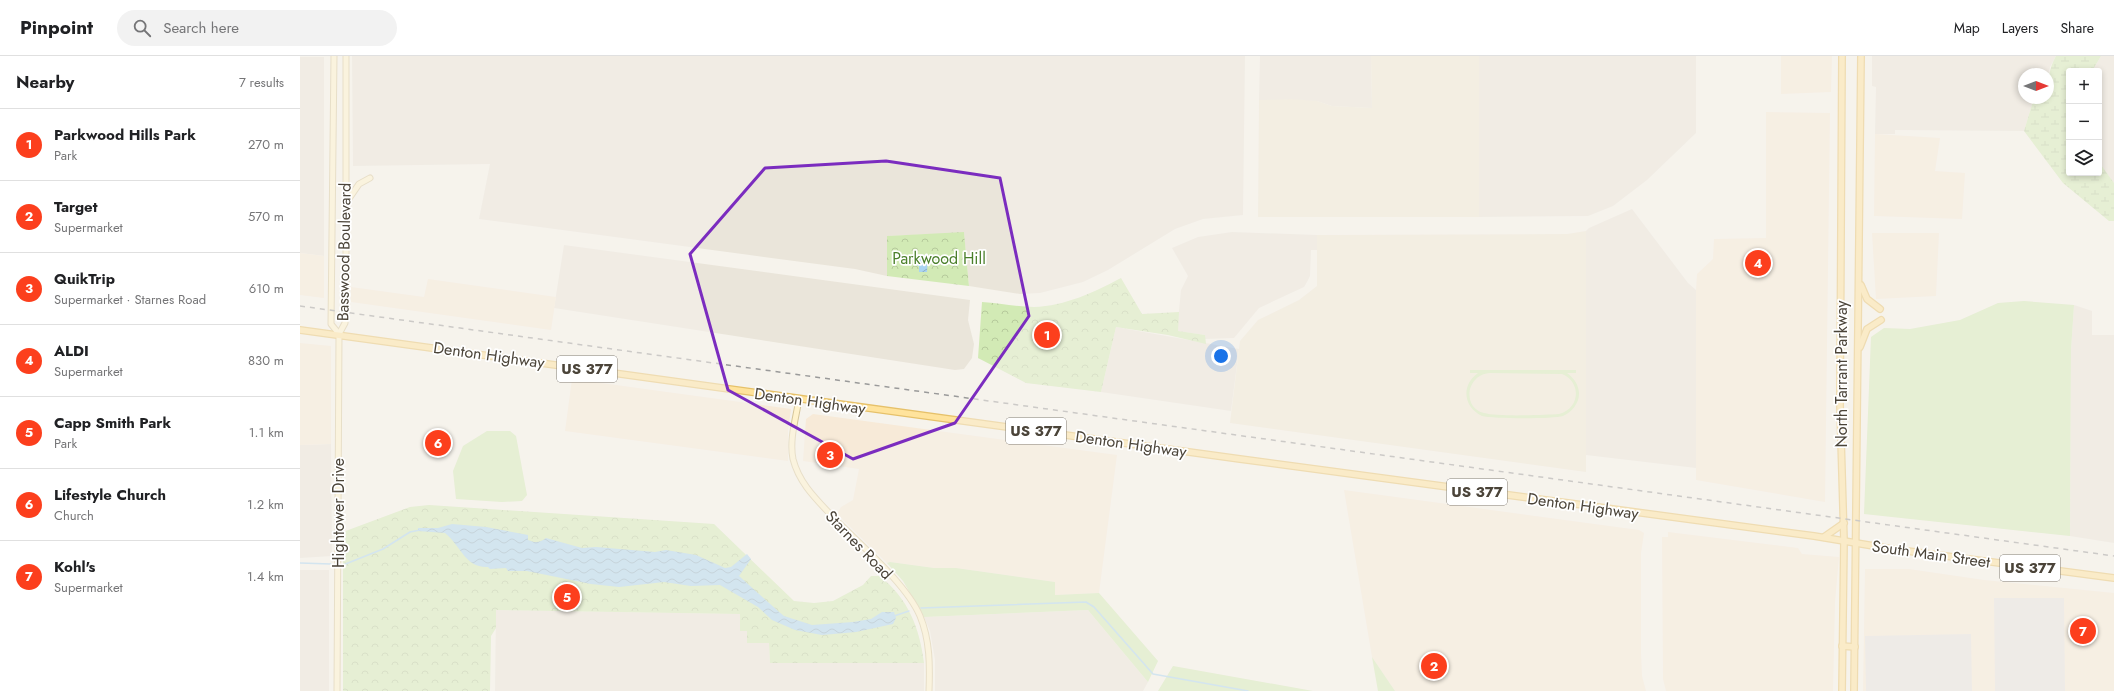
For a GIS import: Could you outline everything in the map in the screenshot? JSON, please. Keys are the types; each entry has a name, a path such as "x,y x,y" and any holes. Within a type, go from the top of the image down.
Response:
{"main road":[{"name":"Basswood Boulevard","path":"334,56 332,324 339,334 345,323 346,312 346,56"},
{"name":"North Tarrant Parkway","path":"1842,56 1840,405 1844,523 1842,691"},
{"name":"North Tarrant Parkway","path":"1854,691 1859,353 1861,56"},
{"path":"346,204 359,184 370,178"},
{"path":"1859,279 1867,299 1880,309"},
{"path":"1859,353 1867,329 1881,320"},
{"name":"Denton Highway","path":"300,330 339,334 799,399 1844,540"},
{"name":"Hightower Drive","path":"337,691 339,334"},
{"name":"Starnes Road","path":"799,399 792,444 793,458 800,477 811,495 890,576 913,604 920,618 927,644 930,663 929,691"},
{"path":"1824,537 1844,523"},
{"name":"South Main Street","path":"1844,540 1855,543 2001,564 2114,578"},
{"path":"1842,646 1855,646"}],"highlighted area":[{"path":"886,161 1000,178 1029,316 955,423 853,459 728,390 690,254 765,168"}],"shaded area":[{"path":"352,56 1245,56 1243,215 1203,219 1175,229 1108,270 1083,282 1040,293 1020,294 969,286 964,233 888,236 887,276 855,269 479,219 490,164 353,166"},
{"path":"1260,56 1371,56 1372,108 1332,106 1317,101 1259,100"},
{"path":"1371,56 1479,56 1479,217 1258,217 1259,100 1292,99 1317,101 1332,106 1372,108"},
{"path":"1479,56 1696,56 1696,133 1647,180 1613,206 1588,216 1479,217"},
{"path":"1781,56 1832,56 1831,92 1781,94"},
{"path":"1872,56 2056,56 2050,68 2018,68 2018,104 2032,104 2024,131 1895,130 1895,134 1875,134 1876,87 1872,86"},
{"path":"2101,56 2114,56 2114,183 2102,166 2102,68 2094,68"},
{"path":"300,57 324,57 324,256 300,253"},
{"path":"1766,112 1830,113 1825,502 1696,480 1697,274 1713,259 1714,239 1766,238"},
{"path":"1875,134 1940,138 1935,171 1965,173 1962,219 1874,216"},
{"path":"1632,209 1688,283 1696,290 1696,468 1586,455 1586,231 1589,228"},
{"path":"1586,231 1586,472 1230,423 1240,341 1258,320 1299,300 1317,286 1317,235 1567,234"},
{"path":"1232,232 1317,235 1317,250 1311,250 1310,276 1307,282 1304,287 1259,308 1234,338 1205,339 1205,335 1177,331 1181,290 1188,276 1172,248 1198,237"},
{"path":"1872,233 1939,233 1936,296 1876,299"},
{"path":"564,245 970,300 968,320 974,344 972,358 964,369 955,370 554,308"},
{"path":"300,253 324,256 324,298 300,295"},
{"path":"428,279 556,297 551,330 351,302 351,287 424,297"},
{"path":"2074,305 2092,311 2092,335 2114,335 2114,543 2070,536 2071,350"},
{"path":"1116,327 1239,349 1231,411 1101,392"},
{"path":"300,343 331,346 331,444 300,445"},
{"path":"572,379 791,409 788,431 788,461 565,431"},
{"path":"813,414 1117,455 1099,593 1055,595 1055,582 956,568 934,568 890,562 887,563 837,514 841,507 853,500 859,469 803,461 806,419"},
{"path":"331,444 332,556 300,558 300,445"},
{"path":"1344,490 1639,530 1644,533 1641,553 1641,653 1642,676 1646,691 1395,691 1372,657"},
{"path":"1668,532 1798,548 1802,554 1839,557 1835,602 1833,691 1666,691 1663,679 1662,537 1668,537"},
{"path":"1865,569 1909,569 1984,580 2114,593 2114,691 1863,691"},
{"path":"300,570 329,570 329,691 300,691"},
{"path":"1994,598 2064,598 2065,691 1995,691"},
{"path":"496,610 740,614 740,630 747,631 769,643 770,663 924,663 924,691 495,691"},
{"path":"1088,610 1148,682 1143,691 935,691 935,660 930,631 924,617"},
{"path":"1971,634 1972,691 1866,691 1865,636"}],"green space":[{"path":"2056,56 2101,56 2094,68 2066,68 2066,176 2102,176 2102,166 2114,183 2114,221 2109,221 2063,183 2024,131 2032,104 2054,104 2054,68 2051,68"},
{"name":"Parkwood Hill","path":"964,232 969,286 887,276 887,236"},
{"path":"1121,278 1142,314 1179,312 1178,331 1205,335 1206,344 1168,335 1116,327 1101,392 1026,383 978,358 982,302 1028,307 1046,306 1079,297"},
{"path":"2024,301 2074,305 2071,350 2070,536 1864,514 1871,337 1884,328 1910,329 1960,320 1998,303"},
{"path":"1470,370 1576,370 1576,373 1567,373 1574,379 1577,385 1579,397 1574,407 1563,416 1548,418 1498,418 1482,416 1471,407 1466,396 1469,384 1478,373 1470,373","holes":["1490,373 1562,374 1573,383 1576,395 1571,407 1559,414 1499,415 1484,413 1477,410 1472,404 1470,398 1472,385 1476,379 1482,375"]},
{"path":"487,431 510,431 516,436 527,495 522,501 502,502 456,499 453,471 463,446"},
{"path":"429,505 714,524 794,601 814,603 833,601 863,585 871,576 879,576 898,594 911,615 916,626 924,663 770,663 769,643 747,643 747,631 740,631 740,614 496,610 496,628 491,636 490,691 343,691 343,532 410,507"},
{"path":"890,562 934,568 956,568 1055,582 1055,595 1099,593 1158,661 1148,682 1088,610 924,617 903,581 887,563"},
{"path":"1372,657 1395,691 1378,691"},
{"path":"1173,666 1313,691 1158,691"}],"water":[{"path":"920,255 928,255 927,272 919,272 919,266 917,266"},
{"path":"452,524 486,527 528,535 528,540 535,542 540,542 546,538 582,548 596,547 655,552 666,550 696,555 725,568 731,567 747,554 751,559 739,576 784,616 812,625 871,619 882,612 894,612 896,618 893,624 856,632 822,635 795,630 772,620 758,607 720,585 691,586 664,582 619,587 591,584 527,571 508,571 506,568 490,569 488,567 474,564 469,560 445,533 418,531 418,528 438,528"}],"waterway":[{"path":"343,565 383,549 410,532 420,530"},
{"path":"300,563 331,564"},
{"path":"921,608 1086,602 1094,607 1153,674 1248,691"},
{"path":"894,616 909,611"}],"railway":[{"path":"300,306 2114,556"}],"place":[{"name":"ALDI","path":"1758,263"},
{"name":"Parkwood Hills Park","path":"1047,335"},
{"name":"Lifestyle Church","path":"438,443"},
{"name":"QuikTrip","path":"830,455"},
{"name":"Capp Smith Park","path":"567,597"},
{"name":"Kohl's","path":"2083,631"},
{"name":"Target","path":"1434,666"}]}
